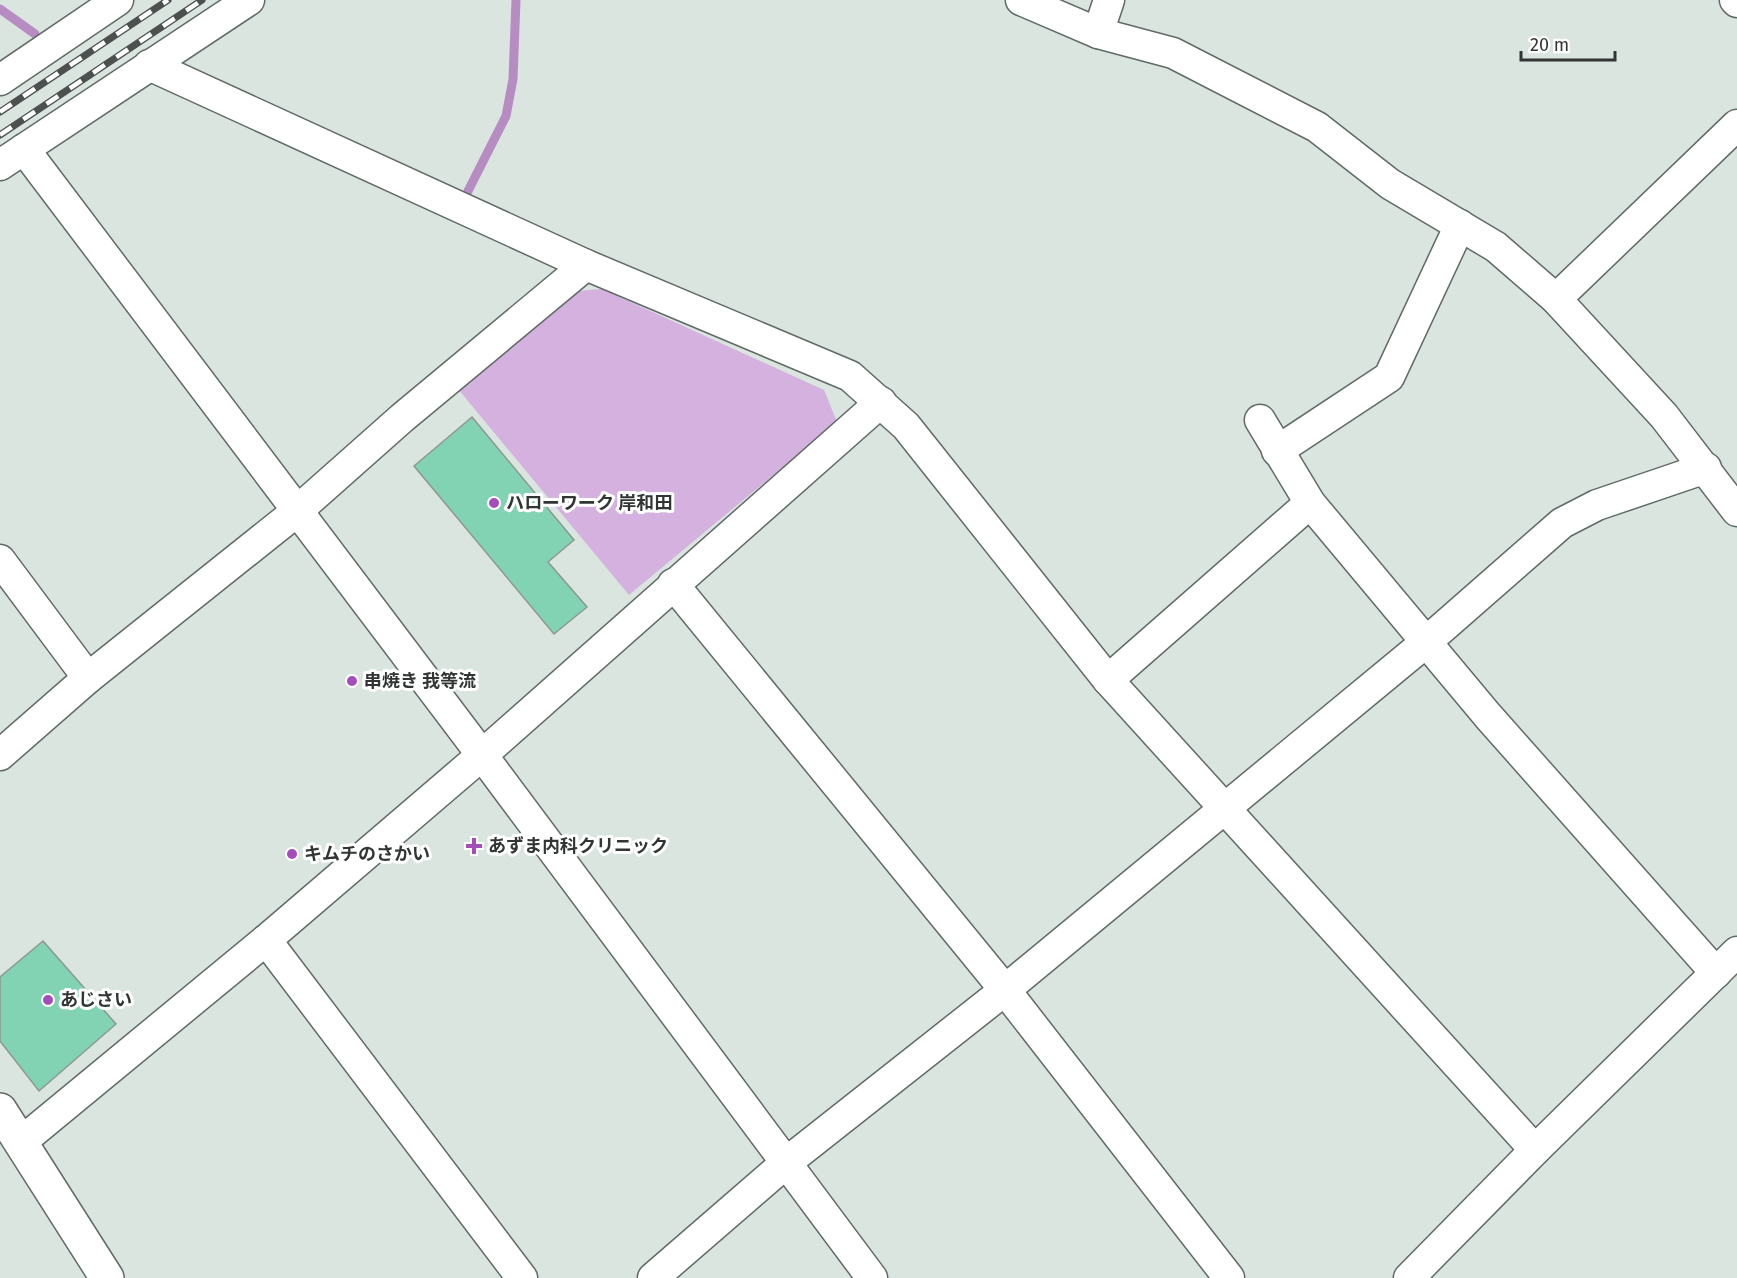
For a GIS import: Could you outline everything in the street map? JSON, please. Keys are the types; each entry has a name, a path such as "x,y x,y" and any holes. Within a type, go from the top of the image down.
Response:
{"street":[{"path":"0,80 117,0"},
{"path":"249,0 12,157 296,512 482,755 872,1278"},
{"path":"1021,0 1098,33 1173,53 1317,127 1390,184 1496,247 1556,299 1664,416 1737,511"},
{"path":"1098,33 1109,0"},
{"path":"149,65 586,265 850,376 906,426 1108,680 1535,1150"},
{"path":"1556,299 1737,125"},
{"path":"1276,451 1389,377 1460,225"},
{"path":"0,755 87,678 296,512 402,417 586,265"},
{"path":"21,1142 266,940 482,755 881,402"},
{"path":"1260,420 1276,451 1310,503 1425,643 1727,963 1535,1150 1409,1278"},
{"path":"653,1278 787,1162 1005,990 1224,806 1425,643 1562,523 1597,505 1706,468"},
{"path":"1108,680 1310,503"},
{"path":"0,560 87,678"},
{"path":"673,584 1005,990 1229,1278"},
{"path":"266,940 522,1278"},
{"path":"0,1110 107,1278"}],"shaded area":[{"path":"602,289 824,390 837,422 629,595 458,389 576,291"}],"building":[{"name":"ハローワーク 岸和田","path":"472,417 574,540 548,562 587,607 554,634 414,466"},
{"name":"あじさい","path":"43,941 116,1024 39,1091 0,1041 0,977"}],"waterway":[{"path":"468,191 506,116 513,79 516,0"},
{"path":"0,9 35,34"}],"railway":[{"path":"0,112 168,0"},
{"path":"0,135 202,0"}],"place":[{"name":"ハローワーク 岸和田","path":"494,503"},
{"name":"串焼き 我等流","path":"352,681"},
{"name":"あずま内科クリニック","path":"474,846"},
{"name":"キムチのさかい","path":"292,854"},
{"name":"あじさい","path":"48,1000"}]}
